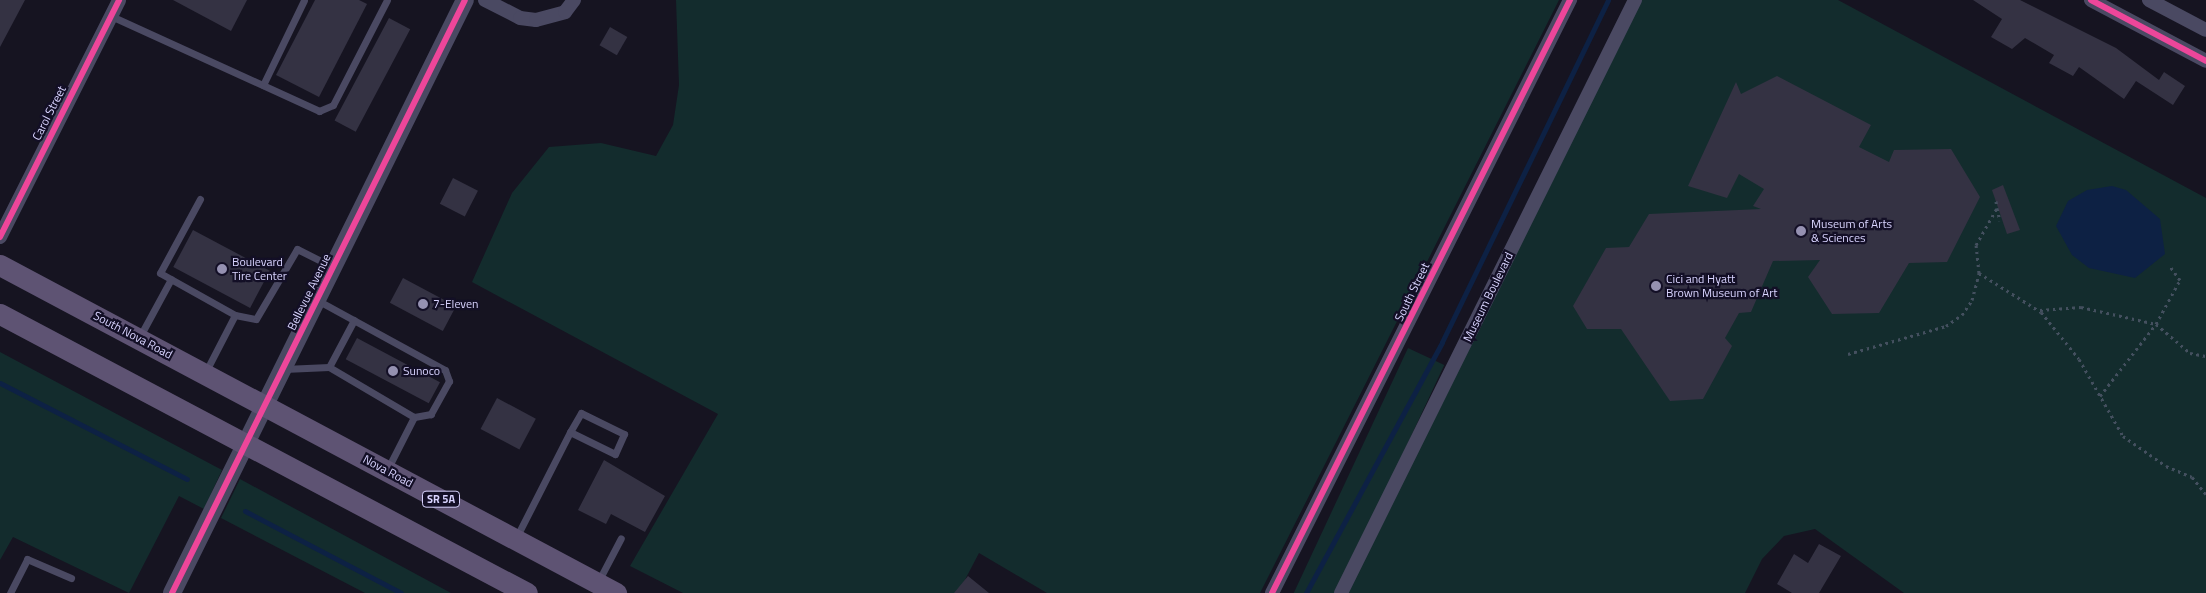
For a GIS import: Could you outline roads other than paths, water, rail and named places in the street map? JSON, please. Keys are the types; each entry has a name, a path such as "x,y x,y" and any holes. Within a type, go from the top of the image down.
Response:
{"main road":[{"name":"South Nova Road","path":"0,265 266,406"},
{"path":"0,314 527,593"},
{"name":"Nova Road","path":"266,406 607,588"}],"street":[{"name":"Carol Street","path":"0,237 119,0"},
{"name":"Bellevue Avenue","path":"172,593 465,0"},
{"path":"485,0 520,18 536,20 565,12 574,0"},
{"name":"South Street","path":"1272,593 1570,0"},
{"name":"Museum Boulevard","path":"1341,593 1636,0"},
{"path":"2091,0 2206,61"},
{"path":"2149,0 2206,30"}],"lane":[{"path":"263,85 304,0"},
{"path":"111,16 319,111 333,105 387,0"},
{"path":"200,199 160,273 235,316 256,319 297,250 334,267"},
{"path":"139,339 171,279"},
{"path":"284,369 329,368 414,417 431,414 449,381 445,370 317,300"},
{"path":"205,374 235,316"},
{"path":"329,368 354,320"},
{"path":"516,539 570,432 580,413 624,434 614,454 570,432"},
{"path":"387,470 414,417"},
{"path":"607,588 621,538"},
{"path":"10,593 27,559 71,578"}],"water":[{"path":"2112,186 2126,190 2160,219 2165,254 2135,278 2089,268 2072,255 2056,226 2068,201 2087,190"}],"waterway":[{"path":"1306,593 1442,342 1608,0"},
{"path":"0,383 187,479"},
{"path":"245,511 401,593"}],"place":[{"name":"Museum of Arts & Sciences","path":"1801,231"},
{"name":"Boulevard Tire Center","path":"222,269"},
{"name":"Cici and Hyatt Brown Museum of Art","path":"1656,286"},
{"name":"7-Eleven","path":"423,304"},
{"name":"Sunoco","path":"393,371"}]}
